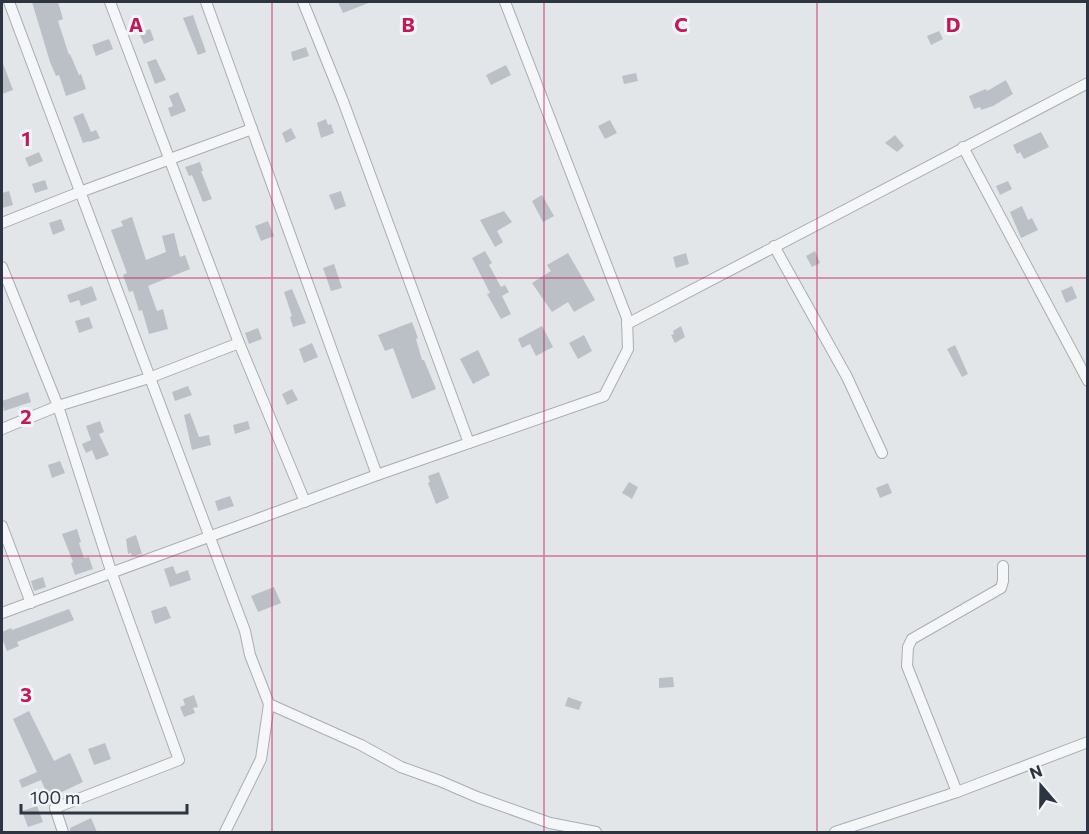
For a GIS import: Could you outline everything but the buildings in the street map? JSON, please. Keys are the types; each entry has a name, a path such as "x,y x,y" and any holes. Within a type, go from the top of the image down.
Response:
{"street":[{"path":"9,2 245,632 250,655 269,704 261,759 225,832"},
{"path":"110,2 239,343 305,502"},
{"path":"206,2 377,475"},
{"path":"303,2 343,101 469,443"},
{"path":"2,613 377,475 604,396 628,349 627,318 505,2"},
{"path":"627,324 1088,83"},
{"path":"2,223 169,158 252,129"},
{"path":"963,147 1088,381"},
{"path":"774,246 847,377 882,453"},
{"path":"2,267 58,406 112,574 178,760 55,808 63,832"},
{"path":"2,429 58,406 149,378 239,343"},
{"path":"2,526 31,603"},
{"path":"957,792 907,666 908,647 912,639 1001,588 1003,566"},
{"path":"269,704 361,745 401,767 477,797 550,823 596,832"},
{"path":"835,832 957,792 1088,742"}]}
